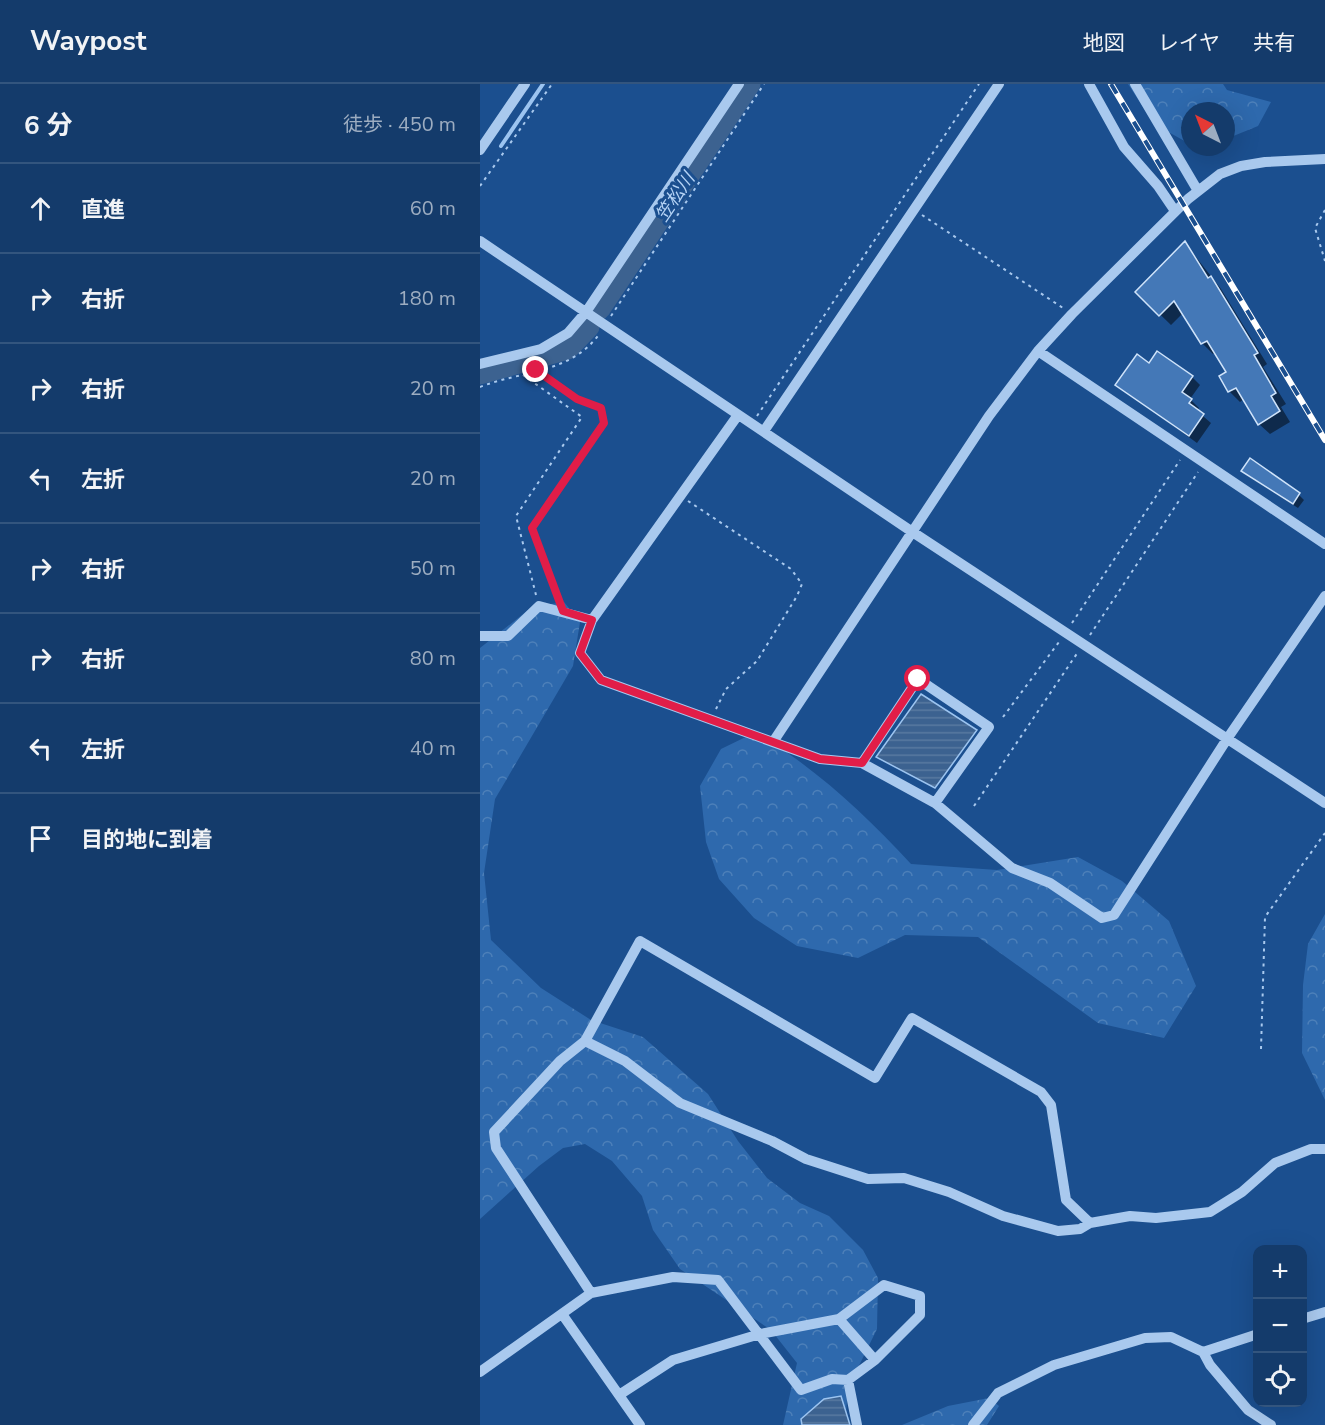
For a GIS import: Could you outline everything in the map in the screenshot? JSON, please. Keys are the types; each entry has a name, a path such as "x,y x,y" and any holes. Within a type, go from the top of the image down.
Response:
{"street":[{"path":"480,150 525,84"},
{"path":"480,364 541,349 568,333 586,312 739,84"},
{"path":"764,431 999,84"},
{"path":"1089,84 1124,147 1158,186 1175,211"},
{"path":"1135,84 1198,191"},
{"path":"773,742 989,416 1038,351 1072,314 1175,211 1220,174 1241,166 1325,159"},
{"path":"480,241 911,531 1325,803"},
{"path":"1038,351 1325,544"},
{"path":"738,415 592,620 580,653 601,680 820,759 862,763 935,803 1012,868 1050,883 1102,918 1114,915 1227,739 1325,596"},
{"path":"480,636 508,636 539,606 592,620"},
{"path":"862,763 918,679 988,727 935,803"},
{"path":"591,1293 496,1148 494,1132 560,1061 585,1041 640,941 875,1078 912,1018 1041,1092 1051,1105 1066,1200 1090,1223"},
{"path":"585,1041 625,1061 680,1103 772,1141 806,1159 868,1179 904,1178 949,1192 1003,1216 1058,1231 1130,1216 1156,1218 1210,1212 1242,1192 1275,1163 1311,1149 1325,1149"},
{"path":"480,1372 591,1293 673,1277 718,1280 760,1334 801,1390 832,1379 848,1380 875,1360 920,1315 920,1296 884,1285 839,1319 760,1334 673,1360 619,1395"},
{"path":"1307,1317 1325,1312"},
{"path":"562,1314 640,1425"},
{"path":"839,1319 875,1360"},
{"path":"1203,1352 1253,1335"},
{"path":"973,1425 998,1393 1054,1365 1145,1338 1171,1337 1203,1352 1210,1365 1248,1410 1271,1425"},
{"path":"848,1380 857,1425"}],"path":[{"path":"480,186 552,84"},
{"path":"480,387 567,363 592,344 765,84"},
{"path":"752,423 979,84"},
{"path":"914,209 1072,314"},
{"path":"1325,210 1315,228 1325,261"},
{"path":"536,370 577,399 601,408 604,423 532,528 563,611"},
{"path":"522,374 582,417 516,516 539,606"},
{"path":"1003,717 1066,633 1187,451"},
{"path":"681,496 791,569 802,584 798,596 757,661 726,689 711,719"},
{"path":"1261,1049 1265,917 1325,833"}],"green space":[{"path":"1128,84 1223,84 1227,90 1271,102 1258,126 1235,135 1235,102 1181,102 1181,139 1154,124"},
{"path":"564,602 580,622 573,666 495,799 484,873 491,940 541,988 591,1020 643,1037 708,1094 738,1141 767,1178 800,1203 829,1216 863,1250 878,1278 877,1329 848,1388 845,1425 783,1425 797,1363 771,1330 680,1269 653,1230 642,1196 612,1161 585,1144 563,1148 539,1166 480,1219 480,648 532,607"},
{"path":"756,732 799,761 838,792 911,864 997,870 1078,857 1122,881 1169,921 1196,986 1164,1038 1098,1023 978,937 905,935 858,958 797,946 754,918 719,879 706,842 700,786 721,749"},
{"path":"1325,914 1325,1100 1302,1053 1303,985 1308,944"},
{"path":"989,1398 999,1406 987,1425 902,1425 948,1406"}],"shaded area":[{"path":"921,694 977,730 935,788 876,757"},
{"path":"841,1396 850,1425 802,1425 801,1419 824,1399"}],"building":[{"path":"1185,241 1208,278 1211,276 1258,353 1254,355 1276,393 1271,396 1280,411 1258,425 1236,388 1228,392 1219,376 1226,372 1207,341 1201,344 1174,301 1159,316 1135,292"},
{"path":"1157,351 1193,376 1182,392 1192,399 1189,403 1204,414 1189,436 1115,385 1137,354 1149,363"},
{"path":"1250,458 1300,493 1293,504 1241,471"}],"waterway":[{"path":"501,146 543,84"},
{"name":"笠松川","path":"600,309 750,84"},
{"name":"笠松川","path":"480,374 568,349 589,327"}],"railway":[{"path":"1111,84 1325,440"}],"route":[{"path":"536,370 577,399 601,408 604,423 532,528 563,611 592,620 580,653 601,680 820,759 862,763 918,679"}]}
